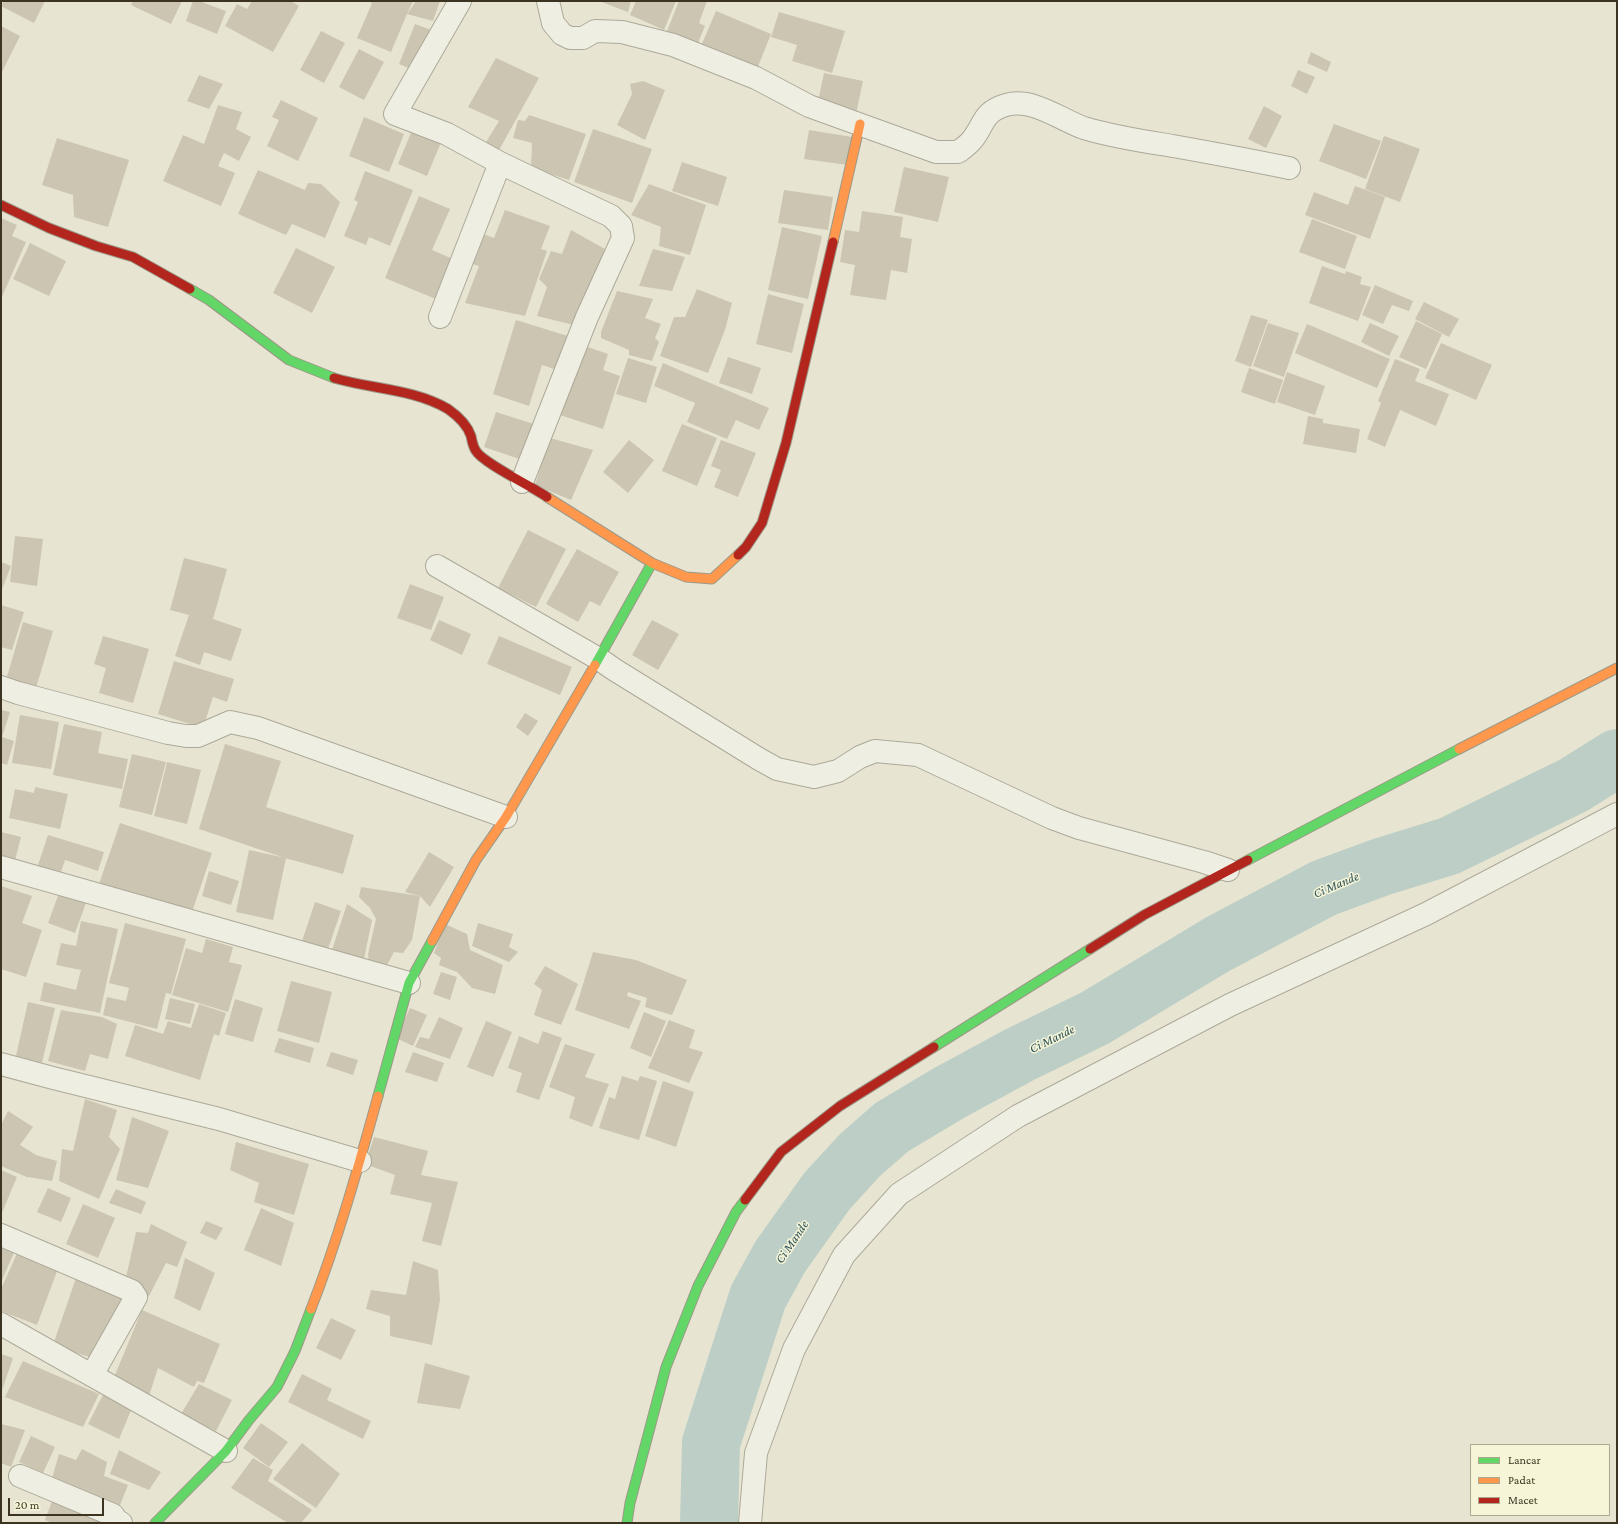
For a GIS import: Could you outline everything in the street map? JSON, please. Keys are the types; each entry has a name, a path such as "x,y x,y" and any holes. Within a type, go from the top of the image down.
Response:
{"street":[{"path":"460,1 395,114 447,134 500,163 612,216 622,226 623,238 587,317 522,482"},
{"path":"548,1 553,23 562,34 570,38 583,38 595,31 622,32 673,45 756,78 809,106 936,152 958,152 972,141 982,122 991,112 1007,104 1024,104 1048,110 1081,127 1112,136 1289,168"},
{"path":"1,205 49,228 96,246 133,257 209,300 289,360 332,377 352,383 404,393 429,401 447,409 460,418 469,431 476,451 486,460 652,563 686,577 712,579 746,547 762,523 791,420 860,124"},
{"path":"440,317 500,163"},
{"path":"155,1523 226,1451 249,1420 277,1387 295,1351 321,1284 360,1161 409,983 476,860 506,817 599,658 652,563"},
{"path":"437,566 599,658 732,743 777,769 814,777 838,771 860,757 875,751 918,755 1079,828 1228,870"},
{"path":"627,1523 630,1502 666,1367 698,1286 736,1212 781,1152 840,1106 1144,915 1503,725 1617,668"},
{"path":"1,687 18,693 168,733 186,736 198,736 230,722 258,728 506,817"},
{"path":"750,1523 756,1453 794,1349 844,1255 898,1194 1018,1116 1230,1005 1426,914 1617,814"},
{"path":"1,867 409,983"},
{"path":"1,1064 219,1119 360,1161"},
{"path":"1,1236 132,1291 135,1294 136,1297 92,1375"},
{"path":"1,1324 226,1451"},
{"path":"20,1476 113,1515 116,1520 121,1523"}],"building":[{"path":"4,1 45,1 34,23 1,6"},
{"path":"133,1 182,1 171,24 131,5"},
{"path":"193,1 199,1 226,11 217,34 186,21"},
{"path":"252,1 291,1 299,6 273,52 225,26 237,4 247,9"},
{"path":"367,1 413,1 391,52 357,38 372,3"},
{"path":"416,1 440,1 433,21 407,14"},
{"path":"599,1 631,1 628,12"},
{"path":"636,1 676,1 664,30 630,15"},
{"path":"679,1 707,1 699,23 705,26 698,43 667,31"},
{"path":"716,11 771,34 757,69 701,46"},
{"path":"779,12 845,31 832,73 792,61 797,45 771,37"},
{"path":"415,24 434,31 418,72 399,64"},
{"path":"1,26 20,36 1,74"},
{"path":"321,31 345,43 324,83 300,70"},
{"path":"359,49 384,62 364,100 339,87"},
{"path":"1311,52 1331,62 1327,72 1307,63"},
{"path":"496,58 539,78 498,152 483,147 499,121 468,107"},
{"path":"1298,70 1315,77 1307,94 1291,86"},
{"path":"824,73 863,81 856,114 817,106"},
{"path":"199,75 223,84 209,109 187,101"},
{"path":"643,81 665,90 645,140 617,125 632,94 630,84"},
{"path":"281,100 318,118 298,161 267,146 279,120 272,117"},
{"path":"218,105 242,112 236,129 251,137 239,161 224,153 218,166 235,173 221,206 163,181 183,135 204,144"},
{"path":"1264,106 1282,116 1266,148 1248,139"},
{"path":"529,115 586,134 569,180 531,168 532,143 513,138 518,120 525,121"},
{"path":"364,117 404,134 389,172 349,156"},
{"path":"1334,124 1381,141 1366,179 1319,161"},
{"path":"413,128 442,140 427,176 398,164"},
{"path":"593,129 652,149 632,203 574,182"},
{"path":"809,130 852,137 848,165 804,159"},
{"path":"1384,136 1420,149 1400,202 1365,189"},
{"path":"57,138 129,160 108,227 74,217 73,195 42,185"},
{"path":"682,162 727,177 718,206 672,191"},
{"path":"904,167 949,177 938,222 894,212"},
{"path":"258,170 305,190 308,183 321,184 340,202 325,238 292,224 286,235 238,214"},
{"path":"365,171 413,190 390,246 369,237 366,245 344,236 358,202 354,200"},
{"path":"649,184 706,205 690,255 659,246 661,227 631,215"},
{"path":"1355,186 1385,197 1370,239 1305,215 1314,192 1348,205"},
{"path":"784,190 833,197 828,230 778,223"},
{"path":"419,196 450,209 432,250 460,262 443,302 385,278"},
{"path":"505,210 550,226 541,249 547,251 525,316 465,303 479,266 466,262 478,232 494,238"},
{"path":"862,211 903,217 900,237 912,239 907,273 891,270 886,300 850,295 855,265 840,262 845,230 859,232"},
{"path":"1,218 17,225 12,236 26,242 1,299"},
{"path":"1312,219 1357,236 1345,269 1299,252"},
{"path":"782,227 822,236 808,299 768,290"},
{"path":"571,230 612,253 578,326 537,316 547,287 539,279 551,251 562,254"},
{"path":"30,243 66,261 49,296 13,279"},
{"path":"296,248 335,267 312,313 273,293"},
{"path":"653,249 685,257 672,291 639,286"},
{"path":"1322,266 1345,274 1346,271 1362,277 1360,284 1371,287 1358,321 1309,303"},
{"path":"1375,285 1413,301 1409,311 1392,305 1383,324 1362,315"},
{"path":"697,289 732,303 725,330 708,373 660,356 674,317 685,317"},
{"path":"617,291 653,299 645,318 661,324 655,338 659,342 652,361 629,355 629,350 601,338 601,332"},
{"path":"768,294 804,304 792,353 756,344"},
{"path":"1424,302 1459,319 1449,337 1415,319"},
{"path":"1251,315 1268,320 1251,367 1235,361"},
{"path":"516,320 571,337 560,371 542,365 529,406 493,394"},
{"path":"1416,321 1442,334 1426,369 1399,357"},
{"path":"1268,323 1299,333 1284,377 1253,366"},
{"path":"1370,323 1399,336 1389,356 1361,342"},
{"path":"1307,324 1390,359 1377,388 1295,353"},
{"path":"1441,343 1492,365 1476,400 1425,378"},
{"path":"582,345 608,354 603,370 620,376 603,429 557,414"},
{"path":"728,357 761,368 752,394 719,383"},
{"path":"628,358 657,367 646,403 616,394"},
{"path":"1395,359 1420,369 1415,381 1449,394 1436,426 1400,410 1385,447 1367,439 1381,403 1378,401"},
{"path":"663,363 769,408 759,430 736,420 727,439 687,422 695,403 654,386"},
{"path":"1249,368 1283,380 1275,404 1241,392"},
{"path":"1287,372 1325,386 1315,415 1277,402"},
{"path":"496,412 537,425 525,461 484,447"},
{"path":"1308,416 1323,419 1323,423 1360,429 1356,453 1303,444"},
{"path":"682,424 717,438 697,486 662,471"},
{"path":"550,438 593,450 571,500 535,485"},
{"path":"629,440 654,460 628,493 603,472"},
{"path":"721,440 756,453 738,497 714,487 721,470 711,466"},
{"path":"528,530 566,549 536,607 498,588"},
{"path":"15,536 43,539 37,586 10,582"},
{"path":"577,549 619,572 600,606 590,601 578,622 546,604"},
{"path":"184,558 227,569 213,619 242,629 231,661 204,652 200,665 175,656 189,615 170,610"},
{"path":"1,562 11,566 1,592"},
{"path":"410,584 444,597 431,630 397,618"},
{"path":"1,605 24,612 12,650 1,647"},
{"path":"439,620 471,634 462,655 430,640"},
{"path":"652,620 679,634 658,670 632,655"},
{"path":"23,622 53,631 36,688 6,680"},
{"path":"103,636 149,649 133,703 99,693 106,668 94,664"},
{"path":"499,636 572,667 560,695 487,664"},
{"path":"174,661 234,679 227,702 213,697 203,728 158,714"},
{"path":"1,710 10,712 2,737 14,741 7,765 1,763"},
{"path":"525,713 538,721 528,736 516,727"},
{"path":"20,715 59,722 51,769 12,763"},
{"path":"64,724 102,732 98,753 128,759 122,789 53,775"},
{"path":"225,744 281,761 266,807 354,835 343,874 285,858 199,829"},
{"path":"132,754 166,762 152,815 119,807"},
{"path":"167,762 201,770 187,824 154,816"},
{"path":"35,787 68,794 60,829 9,818 15,789 34,793"},
{"path":"120,823 212,853 190,918 98,887"},
{"path":"1,832 21,837 13,868 1,865"},
{"path":"48,835 104,852 98,871 65,860 60,875 37,868"},
{"path":"249,850 286,858 273,920 236,912"},
{"path":"429,852 454,867 430,907 420,896 405,892"},
{"path":"209,871 239,881 231,905 202,896"},
{"path":"1,886 32,896 22,923 42,930 26,977 1,969"},
{"path":"361,887 420,896 412,940 403,953 394,952 386,967 370,970 368,954 376,919 370,908 359,897"},
{"path":"59,893 86,903 75,933 48,923"},
{"path":"315,902 341,911 328,949 302,941"},
{"path":"347,904 372,920 364,959 332,950"},
{"path":"81,921 118,929 100,1013 40,1001 44,982 76,990 81,970 56,965 61,943 76,946"},
{"path":"125,923 186,939 171,994 166,993 157,1029 103,1015 107,997 126,1001 129,988 109,983"},
{"path":"478,923 513,934 509,947 518,952 509,962 472,946"},
{"path":"445,924 467,934 470,950 503,965 495,994 472,988 457,972 439,965 441,958 434,953"},
{"path":"206,939 233,947 229,962 242,965 228,1012 172,995 186,948 202,953"},
{"path":"593,952 636,960 687,980 672,1015 645,1007 647,998 628,992 627,996 641,1001 629,1029 575,1010"},
{"path":"545,966 578,984 561,1025 534,1015 542,990 534,984"},
{"path":"441,972 457,977 450,1000 433,994"},
{"path":"291,981 332,992 319,1043 277,1031"},
{"path":"170,998 195,1004 190,1024 165,1019"},
{"path":"235,999 263,1008 253,1042 225,1034"},
{"path":"28,1002 55,1008 42,1063 16,1056"},
{"path":"199,1004 226,1013 219,1036 214,1034 200,1080 125,1056 135,1025 163,1034 168,1021 191,1028"},
{"path":"410,1008 427,1015 413,1046 396,1038"},
{"path":"61,1010 102,1017 117,1024 108,1059 90,1054 85,1071 48,1061"},
{"path":"644,1012 666,1021 651,1057 630,1048"},
{"path":"439,1017 463,1028 450,1059 415,1047 420,1037 429,1039"},
{"path":"669,1020 695,1030 689,1048 703,1052 689,1083 648,1068"},
{"path":"486,1021 512,1032 493,1077 467,1067"},
{"path":"543,1031 562,1038 539,1100 516,1092 522,1073 508,1068 519,1036 538,1044"},
{"path":"279,1038 314,1048 310,1063 274,1052"},
{"path":"565,1044 595,1054 585,1077 609,1084 592,1127 569,1118 575,1097 549,1087"},
{"path":"331,1052 358,1060 353,1075 326,1066"},
{"path":"413,1052 444,1063 437,1082 405,1072"},
{"path":"622,1076 638,1081 640,1076 657,1081 639,1140 599,1128 609,1097 615,1099"},
{"path":"663,1081 694,1092 676,1147 645,1136"},
{"path":"85,1099 117,1110 109,1137 120,1149 99,1199 59,1181 62,1149 73,1151"},
{"path":"8,1111 33,1127 20,1145 36,1155 57,1161 52,1181 28,1177 29,1178 1,1166 1,1125"},
{"path":"132,1117 169,1131 148,1188 116,1180"},
{"path":"374,1137 428,1151 421,1175 458,1182 441,1246 422,1241 432,1203 390,1194 395,1175 365,1164"},
{"path":"236,1142 309,1164 294,1215 254,1202 259,1183 230,1170"},
{"path":"1,1170 17,1177 1,1215"},
{"path":"48,1188 71,1198 61,1222 37,1212"},
{"path":"116,1189 146,1202 141,1214 109,1203"},
{"path":"83,1204 115,1218 98,1258 66,1244"},
{"path":"261,1208 294,1223 281,1266 244,1250"},
{"path":"206,1221 223,1228 216,1240 200,1233"},
{"path":"151,1224 187,1242 177,1267 166,1263 149,1296 125,1282 136,1232 148,1233"},
{"path":"1,1241 16,1248 2,1280 1,1280"},
{"path":"19,1249 59,1266 37,1325 1,1311 1,1289"},
{"path":"185,1258 215,1273 200,1311 174,1298"},
{"path":"413,1261 438,1270 440,1300 432,1345 390,1336 390,1316 366,1309 371,1290 406,1295"},
{"path":"76,1278 127,1300 98,1360 53,1345"},
{"path":"142,1310 220,1344 204,1383 197,1381 194,1387 158,1368 148,1399 112,1382"},
{"path":"331,1318 356,1330 341,1360 316,1348"},
{"path":"1,1354 13,1358 1,1393"},
{"path":"23,1361 99,1394 83,1427 5,1397"},
{"path":"425,1363 470,1376 460,1409 417,1403"},
{"path":"302,1374 332,1389 327,1400 371,1421 363,1439 288,1402"},
{"path":"199,1384 232,1400 216,1431 181,1414"},
{"path":"107,1387 134,1403 119,1439 88,1424"},
{"path":"261,1423 288,1442 269,1467 243,1448"},
{"path":"1,1424 25,1430 11,1467 1,1463"},
{"path":"31,1436 55,1447 43,1473 19,1462"},
{"path":"302,1443 340,1474 316,1508 273,1479"},
{"path":"82,1449 107,1462 104,1476 128,1485 116,1515 50,1485 59,1454 76,1460"},
{"path":"119,1450 161,1472 149,1490 110,1474"},
{"path":"253,1458 273,1470 268,1481 312,1510 301,1523 288,1523 231,1488"},
{"path":"54,1496 109,1523 53,1523 45,1520"}],"waterway":[{"name":"Ci Mande","path":"709,1523 711,1443 758,1297 780,1257 827,1191 860,1155 892,1127 949,1093 1019,1055 1095,1018 1218,944 1324,888 1381,867 1449,846 1574,785 1617,758"}],"traffic: fast":[{"path":"190,289 209,300 289,360 334,378"},
{"path":"595,665 652,563"},
{"path":"1248,860 1459,749"},
{"path":"378,1096 409,983 432,941"},
{"path":"934,1047 1090,949"},
{"path":"627,1523 630,1503 666,1367 698,1286 736,1212 745,1200"},
{"path":"155,1523 226,1451 249,1420 277,1387 295,1351 311,1309"}],"traffic: slow":[{"path":"833,242 860,124"},
{"path":"547,497 652,563 686,577 712,579 738,555"},
{"path":"432,941 476,860 506,817 595,665"},
{"path":"1459,749 1617,668"},
{"path":"311,1309 339,1230 378,1096"}],"traffic: jam":[{"path":"1,205 49,228 96,246 133,257 190,289"},
{"path":"738,555 746,547 762,523 786,443 833,242"},
{"path":"334,378 407,393 435,402 448,409 459,417 465,424 471,436 474,448 480,456 547,497"},
{"path":"1090,949 1144,915 1248,860"},
{"path":"745,1200 781,1152 840,1106 934,1047"}]}
